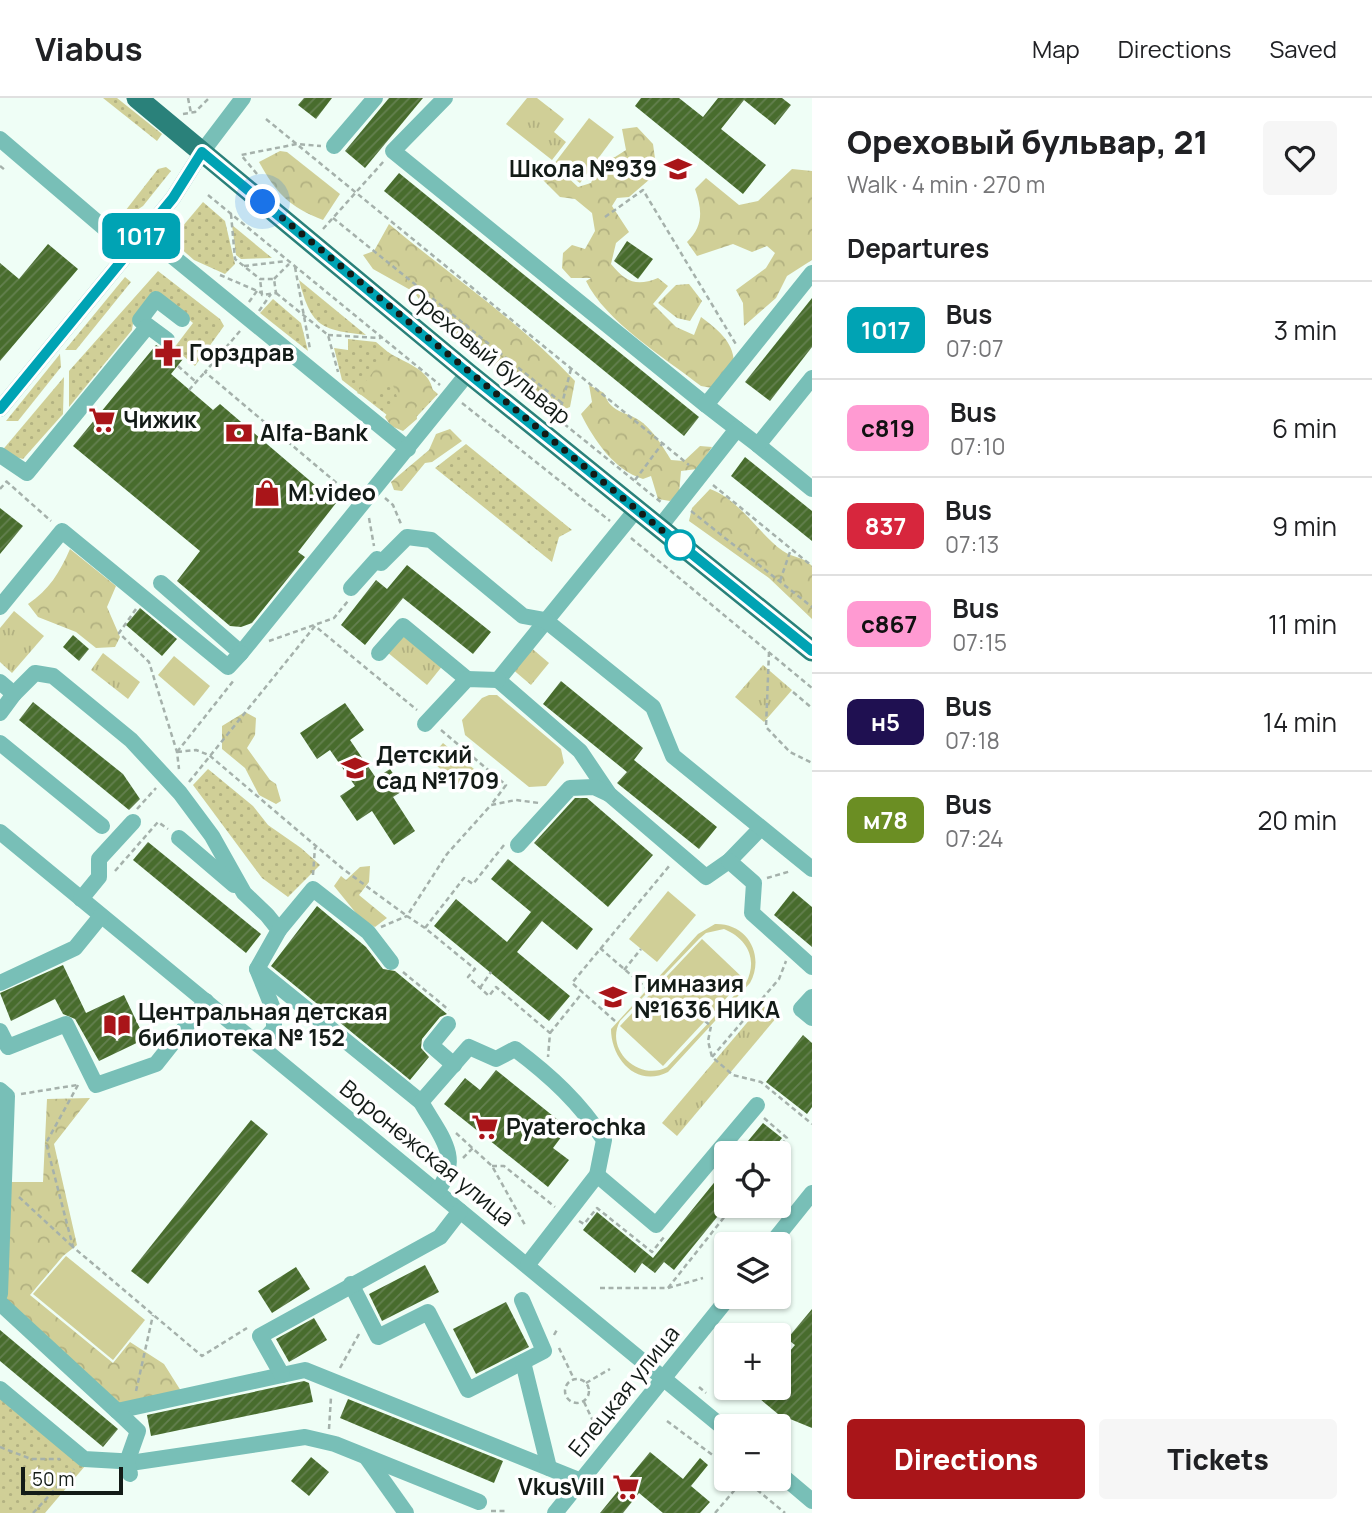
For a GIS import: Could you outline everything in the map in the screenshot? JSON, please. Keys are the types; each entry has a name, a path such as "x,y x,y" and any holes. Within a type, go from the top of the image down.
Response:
{"main road":[{"name":"Ореховый бульвар","path":"137,98 468,373 812,651"}],"street":[{"path":"0,409 173,198 202,152 243,98"},
{"path":"334,146 375,98"},
{"path":"445,98 393,151 812,489"},
{"path":"0,139 130,250"},
{"path":"144,233 408,449"},
{"path":"706,405 812,273"},
{"path":"167,340 140,320 156,299 182,318"},
{"path":"0,455 27,473 147,327"},
{"path":"0,607 62,531 228,667 365,510 375,488 468,373"},
{"path":"758,445 812,378"},
{"path":"659,528 737,429"},
{"path":"498,680 545,620 622,531 636,510"},
{"path":"351,588 377,559 381,563 407,537 430,540 523,616 545,620 653,707 673,756 806,870"},
{"path":"161,583 241,653"},
{"path":"380,653 404,626 467,679 498,680 580,751 609,793 706,877 729,860 760,828"},
{"path":"0,713 35,673 54,676 131,740 166,777 212,836 244,893"},
{"path":"427,722 467,679"},
{"path":"0,682 14,694"},
{"path":"0,743 102,826"},
{"path":"518,845 570,788 594,787 609,793"},
{"path":"81,899 99,877 99,859 133,822"},
{"name":"Воронежская улица","path":"0,832 714,1420"},
{"path":"178,838 244,893 279,930"},
{"path":"729,860 754,883 752,913 812,967"},
{"path":"257,969 279,930 313,889 368,933 391,962"},
{"path":"0,983 75,948 101,916"},
{"path":"257,969 274,1011 274,1029 260,1045"},
{"path":"257,969 421,1102 451,1156 449,1177 438,1191"},
{"path":"812,997 802,1009 812,1017"},
{"path":"0,1031 8,1047 65,1024 96,1085 156,1064 206,1001"},
{"path":"448,1024 431,1045 454,1065"},
{"path":"421,1102 469,1047 496,1059 515,1049 554,1079 588,1115 604,1140 597,1175 528,1264"},
{"path":"0,1294 4,1183 2,1094"},
{"path":"597,1175 656,1224 760,1111"},
{"path":"781,1232 812,1193"},
{"path":"282,1375 260,1336 440,1237 460,1211"},
{"path":"351,1284 378,1337 428,1312 468,1390 544,1351 522,1300"},
{"path":"0,1303 125,1409 138,1431 129,1468"},
{"name":"Елецкая улица","path":"555,1513 719,1309"},
{"path":"523,1362 549,1468"},
{"path":"125,1409 304,1370 581,1481"},
{"path":"0,1389 84,1459 129,1468 305,1437 367,1458 482,1507"},
{"path":"367,1458 406,1513"},
{"path":"791,1481 809,1492"}],"path":[{"path":"188,98 191,113"},
{"path":"180,114 191,113 209,98"},
{"path":"266,119 812,566"},
{"path":"262,181 241,155 297,144 334,146"},
{"path":"322,229 393,151"},
{"path":"0,166 5,170"},
{"path":"605,217 643,190 744,357"},
{"path":"208,195 812,688"},
{"path":"231,214 234,259 260,279 274,279"},
{"path":"332,217 562,403"},
{"path":"244,266 289,262"},
{"path":"257,314 274,293 274,279 289,262"},
{"path":"295,267 301,313 312,359"},
{"path":"219,274 262,293 274,293 328,335 341,383"},
{"path":"260,279 262,293"},
{"path":"246,306 257,291"},
{"path":"189,390 240,331"},
{"path":"328,335 382,338"},
{"path":"177,366 196,382"},
{"path":"571,369 558,419 635,481 676,506 780,580 812,607"},
{"path":"205,372 365,510 377,559"},
{"path":"635,481 662,444"},
{"path":"0,489 6,481 62,531"},
{"path":"375,488 393,505 407,537"},
{"path":"780,580 791,549"},
{"path":"144,598 119,633 149,662 177,752 180,793"},
{"path":"266,642 334,618"},
{"path":"180,793 316,626"},
{"path":"316,626 427,722 506,785 447,854 407,916 368,933"},
{"path":"769,652 766,727 790,752 812,764"},
{"path":"177,752 237,677"},
{"path":"793,692 812,708"},
{"path":"177,752 196,750 209,755 315,845 475,969 468,977 489,996 496,988 550,1032"},
{"path":"133,822 134,812 166,777"},
{"path":"491,804 516,800 540,803 564,794"},
{"path":"117,868 158,822 178,838"},
{"path":"425,928 464,878 473,884 507,841 515,848 518,845"},
{"path":"313,889 315,845"},
{"path":"615,1020 572,983 679,854"},
{"path":"754,883 787,872 806,870"},
{"path":"600,948 646,988"},
{"path":"624,970 641,949"},
{"path":"712,1058 779,979 792,949"},
{"path":"391,962 456,1017 448,1024"},
{"path":"480,988 491,972"},
{"path":"546,1050 550,1032 583,992"},
{"path":"705,1021 711,1026 708,1041 712,1058 733,1075 761,1082 812,1124"},
{"path":"73,1247 46,1143 78,1085"},
{"path":"2,1094 96,1085"},
{"path":"760,1111 787,1139 785,1141"},
{"path":"452,1130 492,1166 525,1225"},
{"path":"458,1163 473,1148"},
{"path":"492,1166 504,1166 566,1215"},
{"path":"4,1183 73,1247 202,1356 252,1325 260,1336"},
{"path":"668,1289 724,1218"},
{"path":"600,1288 668,1289 703,1278"},
{"path":"125,1409 153,1315"},
{"path":"553,1336 558,1328"},
{"path":"558,1347 574,1379 586,1383 610,1369"},
{"path":"574,1379 565,1387 567,1399 572,1403 583,1402 588,1397 586,1383"},
{"path":"583,1402 594,1423"},
{"path":"667,1421 714,1456"},
{"path":"0,1447 31,1459 84,1459"},
{"path":"33,1513 84,1459"},
{"path":"715,1513 734,1491"},
{"path":"758,1491 785,1513"},
{"path":"482,1507 508,1511"}],"green space":[{"path":"103,98 117,98 162,134 157,141"},
{"path":"527,98 537,98 564,119 554,132 566,142 552,160 506,124"},
{"path":"589,118 614,137 580,183 554,164"},
{"path":"637,127 653,144 657,173 629,197 617,198 612,206 629,232 616,243 611,264 632,281 643,282 658,278 668,286 653,304 676,327 694,335 701,317 723,336 731,348 734,362 712,388 701,386 621,324 595,296 586,281 591,278 571,278 562,268 563,253 572,245 585,249 595,231 592,213 575,199 560,197 535,172 548,165 563,173 578,187 591,183 601,159 615,157 626,150 622,129"},
{"path":"280,151 287,152 340,194 323,220 292,204 265,173 259,162"},
{"path":"166,167 171,171 143,206 128,216 122,215 158,169"},
{"path":"792,169 812,171 812,260 787,276 776,298 744,326 743,303 736,290 766,268 775,253 767,246 752,252 733,244 697,256 687,242 693,236 700,217 695,189 706,178 739,205 758,201"},
{"path":"203,202 225,221 235,264 225,274 194,260 171,240"},
{"path":"389,224 531,338 575,381 570,407 555,413 430,315 414,292 373,269 363,255 374,251"},
{"path":"232,225 272,258 241,259 236,255"},
{"path":"158,271 220,319 224,326 195,366 174,348 193,323 156,291 134,316 132,330 69,407 69,371"},
{"path":"125,277 131,282 76,350 65,350"},
{"path":"299,280 366,335 338,331 320,323 308,307"},
{"path":"689,284 702,301 690,321 677,318 658,303 676,285"},
{"path":"273,299 301,323 308,351 260,313"},
{"path":"348,339 376,342 438,394 405,429 342,380 334,348 348,350"},
{"path":"388,352 422,372 431,383 433,391 416,407 417,419 403,431 391,426 385,417 397,397 393,385 388,384 370,399 357,393"},
{"path":"60,354 61,367 18,421 6,421"},
{"path":"64,377 63,414 23,459 0,453"},
{"path":"589,385 604,393 616,409 638,419 647,427 671,460 684,461 700,446 712,447 697,469 681,471 679,494 670,501 658,499 651,476 643,479 623,469 606,453 592,434 581,414 592,402"},
{"path":"450,429 462,441 432,462 425,463 402,491 394,490 391,482 429,450 436,434"},
{"path":"466,444 572,530 559,537 552,562 435,468"},
{"path":"710,489 730,500 783,551 805,560 812,566 812,619 769,578 689,521 692,508"},
{"path":"70,549 116,586 107,607 120,637 115,647 96,648 76,632 38,617 28,604 53,580"},
{"path":"14,611 44,636 12,673 0,662 0,628"},
{"path":"404,631 444,664 427,685 387,652"},
{"path":"529,646 549,663 531,685 511,668"},
{"path":"103,653 140,682 128,699 91,670"},
{"path":"174,656 210,686 194,706 158,675"},
{"path":"763,665 792,690 764,722 735,697"},
{"path":"497,695 561,749 564,763 546,786 529,787 465,735 462,720 482,698"},
{"path":"245,712 256,718 255,735 247,748 270,780 276,784 281,801 276,804 259,795 245,768 222,749 222,726"},
{"path":"443,743 474,769 460,786 429,759"},
{"path":"208,769 253,806 268,825 320,865 288,897 262,878 193,785"},
{"path":"370,866 369,882 359,895 387,918 375,927 360,918 334,886 341,876 346,880 360,867"},
{"path":"668,891 696,915 657,962 629,939"},
{"path":"715,924 727,925 745,935 754,952 754,973 750,983 668,1072 657,1076 636,1073 621,1060 612,1040 611,1029 698,934","holes":["724,929 745,944 751,958 746,983 667,1067 657,1071 636,1067 627,1060 617,1043 616,1032 620,1021 706,933"]},
{"path":"702,939 744,979 663,1066 620,1026"},
{"path":"762,1005 777,1017 677,1136 662,1123"},
{"path":"90,1098 54,1144 77,1245 63,1256 30,1295 113,1363 130,1342 164,1364 181,1391 119,1405 3,1301 8,1182 43,1182 47,1099"},
{"path":"66,1256 145,1320 113,1360 33,1294"},
{"path":"0,1395 85,1466 45,1513 0,1513"}],"building":[{"path":"304,98 332,98 316,119 298,105"},
{"path":"389,98 423,98 365,168 345,151"},
{"path":"641,98 679,98 703,117 718,98 782,98 791,105 775,125 744,100 721,129 766,165 743,194 635,106"},
{"path":"399,173 699,417 684,436 384,191"},
{"path":"627,241 653,259 638,279 614,261"},
{"path":"48,244 78,269 0,361 0,263 19,279"},
{"path":"812,298 812,347 770,401 745,382"},
{"path":"156,345 165,350 171,349 183,359 171,374 213,410 220,404 336,503 298,552 305,557 252,623 241,627 230,626 177,581 200,551 73,446"},
{"path":"745,457 812,511 812,541 731,476"},
{"path":"0,508 23,526 0,554"},
{"path":"407,565 491,632 473,654 403,598 365,645 341,625 376,580 387,589"},
{"path":"140,608 177,639 162,656 126,625"},
{"path":"73,635 89,649 79,661 63,647"},
{"path":"561,681 643,748 634,760 717,827 699,849 617,783 627,772 543,704"},
{"path":"33,702 123,774 140,799 129,810 19,720"},
{"path":"345,703 364,730 350,740 376,778 390,769 404,790 393,797 415,831 394,845 372,811 357,821 340,796 355,786 330,750 317,759 300,733"},
{"path":"575,798 587,798 653,855 608,907 534,843"},
{"path":"148,842 261,934 246,953 133,860"},
{"path":"508,859 593,929 577,950 542,921 517,952 570,996 549,1021 434,926 456,899 507,942 531,912 491,879"},
{"path":"793,891 812,907 812,947 774,915"},
{"path":"317,906 366,947 383,969 395,971 447,1014 440,1017 422,1039 421,1048 429,1057 410,1080 271,966"},
{"path":"63,965 86,1013 124,995 145,1039 99,1061 75,1019 63,1014 55,999 11,1021 0,993"},
{"path":"803,1035 812,1043 812,1107 807,1114 766,1082"},
{"path":"496,1070 568,1128 553,1148 569,1160 548,1187 444,1104 465,1078 480,1090"},
{"path":"251,1120 268,1134 148,1284 131,1271"},
{"path":"763,1123 782,1138 780,1141 748,1141"},
{"path":"714,1183 714,1218 716,1218 674,1270 664,1262 655,1273 642,1263 635,1273 583,1230 597,1212 653,1258"},
{"path":"425,1265 439,1292 382,1321 369,1294"},
{"path":"296,1267 310,1289 272,1313 258,1291"},
{"path":"506,1302 529,1347 476,1374 453,1329"},
{"path":"812,1309 812,1428 791,1419 791,1414 778,1414 761,1400 791,1400 791,1350 795,1345 791,1342 791,1334"},
{"path":"314,1318 327,1340 289,1362 276,1339"},
{"path":"0,1330 118,1429 103,1447 0,1361"},
{"path":"304,1381 309,1383 313,1402 151,1436 147,1415"},
{"path":"348,1399 503,1461 494,1483 340,1418"},
{"path":"650,1452 683,1479 700,1458 708,1465 691,1486 710,1502 700,1513 663,1513 639,1493 623,1513 600,1513"},
{"path":"311,1457 329,1472 309,1496 291,1481"}],"bus line":[{"name":"1017","path":"0,409 173,198 202,152 468,373 812,651"}],"place":[{"name":"Школа №939","path":"678,169"},
{"name":"Горздрав","path":"168,353"},
{"name":"Чижик","path":"102,420"},
{"name":"Alfa-Bank","path":"239,433"},
{"name":"M.video","path":"267,493"},
{"name":"Детский сад №1709","path":"355,768"},
{"name":"Гимназия №1636 НИКА","path":"613,997"},
{"name":"Центральная детская библиотека № 152","path":"117,1025"},
{"name":"Pyaterochka","path":"485,1127"},
{"name":"VkusVill","path":"626,1487"}],"route":[{"path":"263,202 680,545"}]}
